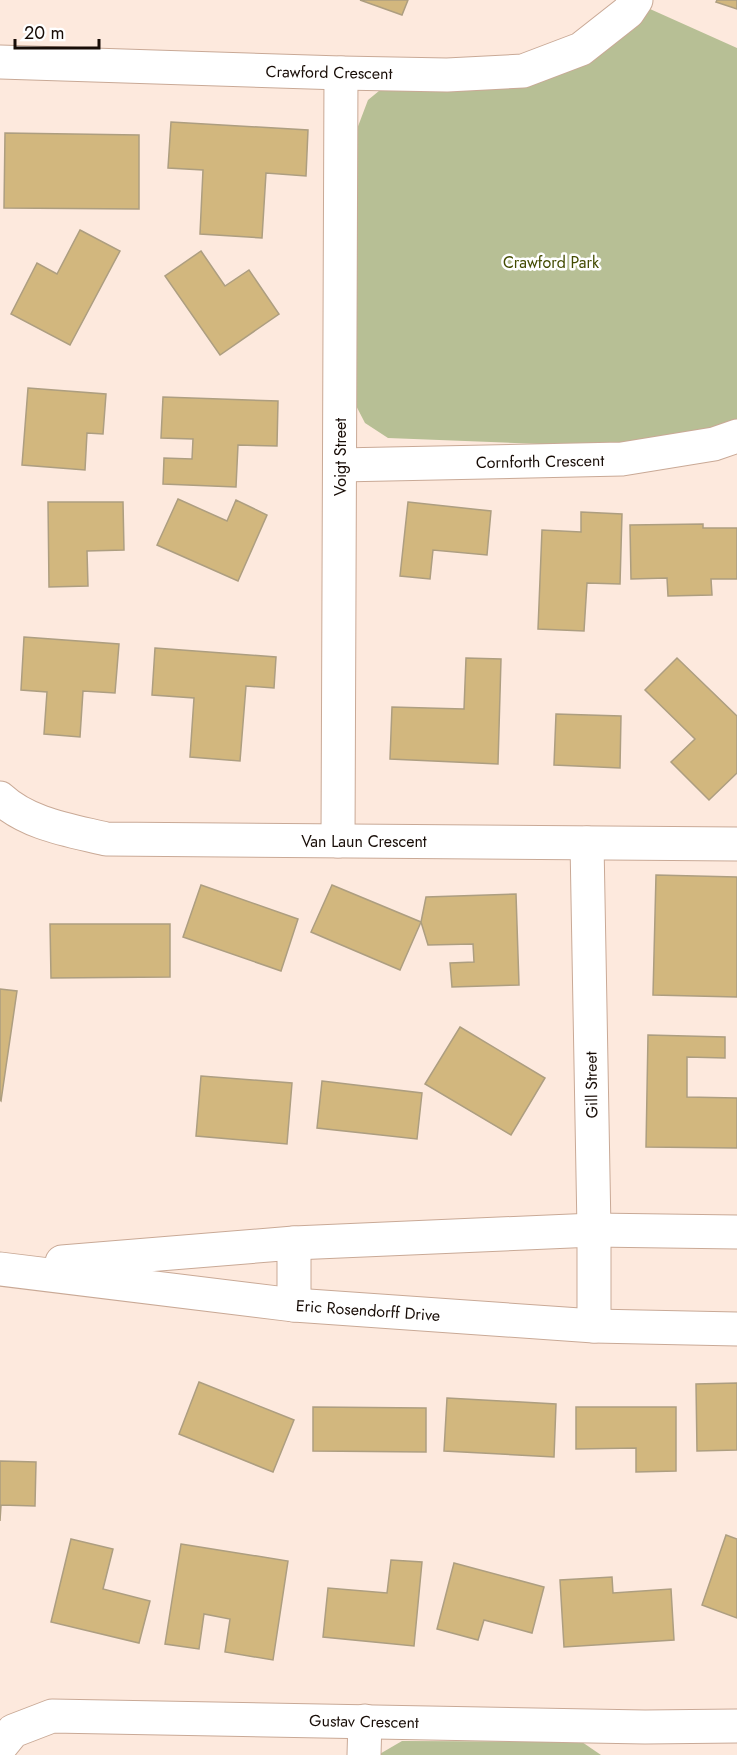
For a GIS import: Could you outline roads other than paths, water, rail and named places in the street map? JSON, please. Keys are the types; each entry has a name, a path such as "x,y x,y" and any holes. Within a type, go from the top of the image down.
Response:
{"street":[{"name":"Crawford Crescent","path":"0,62 447,75 523,71 581,50 628,12 636,0"},
{"name":"Voigt Street","path":"338,841 341,73"},
{"name":"Cornforth Crescent","path":"340,465 622,459 714,444 737,436"},
{"name":"Van Laun Crescent","path":"0,798 8,805 49,826 106,839 737,844"},
{"name":"Gill Street","path":"586,843 594,1326"},
{"name":"Eric Rosendorff Drive","path":"0,1268 294,1243 594,1230 737,1232"},
{"path":"294,1243 294,1305"},
{"name":"Eric Rosendorff Drive","path":"0,1268 294,1305 594,1326 737,1329"},
{"name":"Gustav Crescent","path":"0,1747 13,1731 52,1716 365,1721 646,1741 737,1726"},
{"path":"364,1755 365,1721"}],"park label":[{"name":"Crawford Park","path":"551,262"}]}
